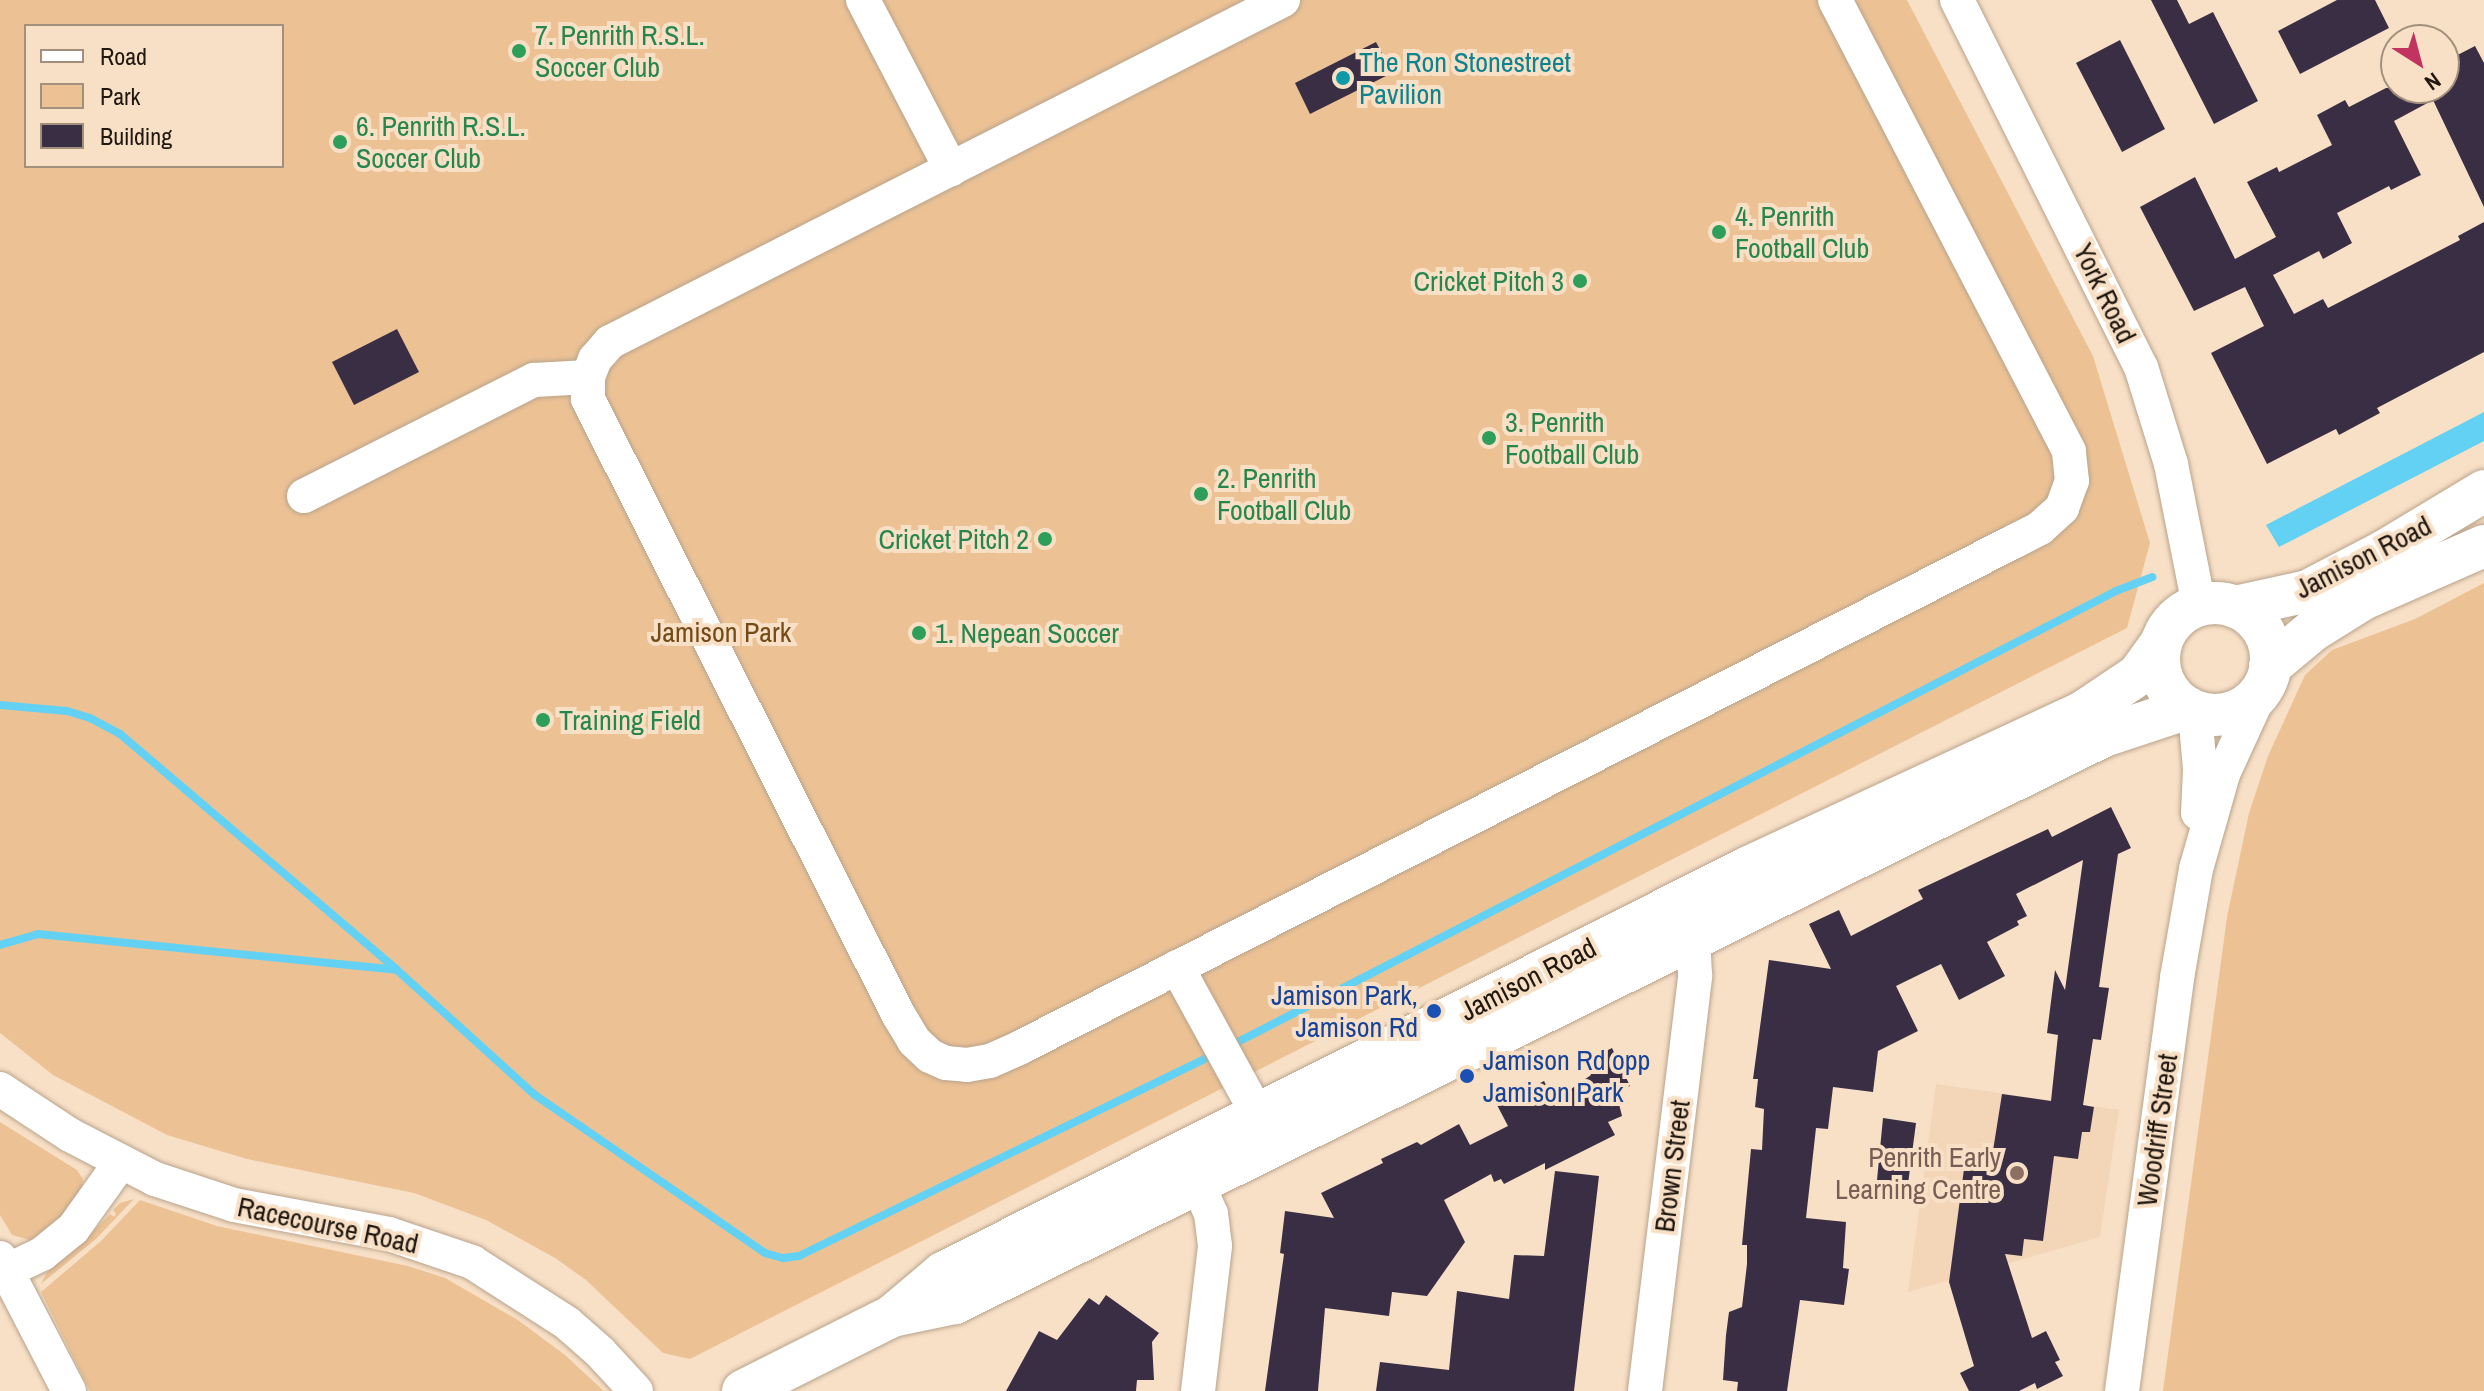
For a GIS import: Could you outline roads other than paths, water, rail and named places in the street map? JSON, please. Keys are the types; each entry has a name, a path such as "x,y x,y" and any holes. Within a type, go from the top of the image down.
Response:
{"main road":[{"name":"Jamison Road","path":"2217,606 2308,591 2398,544 2484,491"},
{"name":"Jamison Road","path":"2265,679 2312,631 2363,599 2484,546"},
{"path":"2217,606 2255,620 2266,636 2265,679 2247,705 2229,713 2192,710 2170,693 2163,679 2159,661 2161,643 2182,614 2217,606"},
{"name":"Jamison Road","path":"743,1391 892,1316 943,1273 1749,867 2083,712 2138,675 2161,643"},
{"name":"Jamison Road","path":"892,1316 955,1303 2104,736 2192,710"}],"street":[{"path":"863,0 951,169"},
{"path":"1283,0 610,342 595,359 588,377 588,399 914,1041 930,1056 946,1063 967,1065 990,1061 2052,520 2062,508 2072,481 2069,451 1835,0"},
{"name":"York Road","path":"1957,0 2141,367 2217,606"},
{"path":"304,496 534,380 588,377"},
{"name":"Woodriff Street","path":"2122,1391 2177,978 2196,869 2223,774 2265,679"},
{"name":"Woodriff Street","path":"2192,710 2200,769 2196,869"},
{"name":"Brown Street","path":"1645,1391 1695,975 1693,940"},
{"path":"1177,967 1258,1115"},
{"name":"Racecourse Road","path":"0,1089 120,1163 222,1201 389,1234 472,1262 567,1323 600,1352 636,1391"},
{"path":"69,1391 2,1268 42,1254 73,1229 120,1163"},
{"path":"1198,1185 1211,1214 1215,1246 1198,1391"}],"water":[{"path":"2484,412 2484,441 2279,547 2266,525"}],"waterway":[{"path":"1230,1046 2116,591 2152,577"},
{"path":"0,705 67,711 90,718 120,734 397,970 535,1095 765,1253 783,1258 799,1256 1215,1054"},
{"path":"0,945 38,934 396,970"}],"place":[{"name":"7. Penrith R.S.L. Soccer Club","path":"519,51"},
{"name":"The Ron Stonestreet Pavilion","path":"1343,78"},
{"name":"6. Penrith R.S.L. Soccer Club","path":"340,142"},
{"name":"4. Penrith Football Club","path":"1719,232"},
{"name":"Cricket Pitch 3","path":"1580,281"},
{"name":"3. Penrith Football Club","path":"1489,438"},
{"name":"2. Penrith Football Club","path":"1201,494"},
{"name":"Cricket Pitch 2","path":"1045,539"},
{"name":"1. Nepean Soccer","path":"919,633"},
{"name":"Training Field","path":"543,720"},
{"name":"Jamison Park, Jamison Rd","path":"1434,1011"},
{"name":"Jamison Rd opp Jamison Park","path":"1467,1076"},
{"name":"Penrith Early Learning Centre","path":"2017,1173"}],"park label":[{"name":"Jamison Park","path":"721,632"}]}
